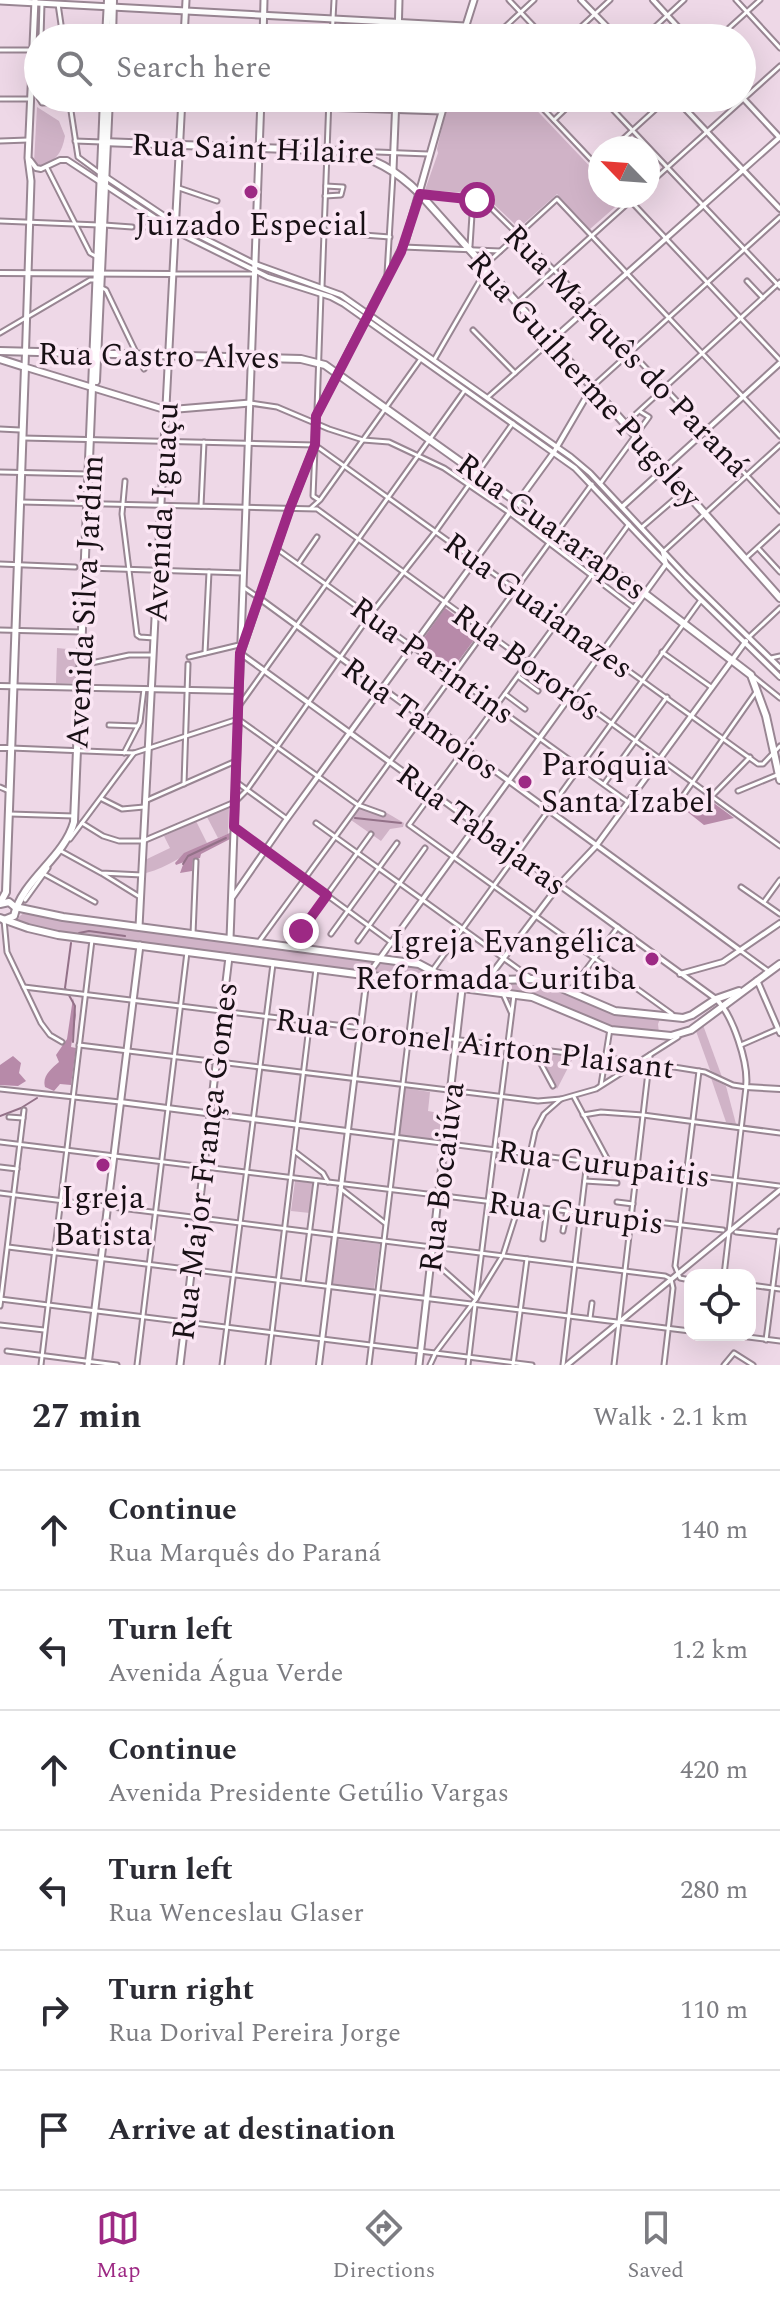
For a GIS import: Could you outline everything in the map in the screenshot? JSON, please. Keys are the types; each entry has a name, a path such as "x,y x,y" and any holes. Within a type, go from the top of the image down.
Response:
{"main road":[{"path":"185,24 186,0"},
{"path":"263,24 264,0"},
{"path":"399,0 399,22"},
{"path":"466,24 474,0"},
{"path":"0,1 111,3 186,11 432,24"},
{"path":"36,24 39,2"},
{"path":"109,24 111,3"},
{"path":"0,904 6,892 21,502 29,273 30,112"},
{"name":"Avenida Silva Jardim","path":"96,354 101,288 95,276 101,225 106,112"},
{"name":"Avenida Iguaçu","path":"139,927 181,112"},
{"path":"243,644 260,112"},
{"path":"393,170 395,112"},
{"path":"229,957 240,653 315,445 320,403 403,247 442,112"},
{"name":"Rua Saint Hilaire","path":"105,142 340,151"},
{"name":"Rua Guilherme Pugsley","path":"340,151 368,157 393,170 420,194 780,598"},
{"path":"168,223 176,216"},
{"name":"Avenida Silva Jardim","path":"63,848 74,816 93,388 98,375 95,276 101,225"},
{"name":"Rua Castro Alves","path":"0,351 306,359 319,362"},
{"path":"0,359 166,410 250,403"},
{"name":"Rua Guararapes","path":"319,362 684,621 751,675"},
{"path":"751,675 777,749 780,775"},
{"path":"2,919 13,917 68,836"},
{"path":"6,892 43,914 423,965 462,981 532,979 609,1010 660,1022 692,1015 716,999 746,988"},
{"path":"0,904 20,903"},
{"path":"2,919 41,932 543,1000 610,1029 662,1035 681,1035 780,964"},
{"path":"89,1363 140,945 139,927"},
{"name":"Rua Major França Gomes","path":"180,1365 229,957"},
{"path":"483,992 488,982"},
{"name":"Rua Bocaiúva","path":"419,1365 462,989"},
{"path":"677,1018 681,1024 681,1035"},
{"path":"660,1022 662,1035"}],"street":[{"path":"333,24 334,0"},
{"path":"509,0 532,24"},
{"path":"508,24 534,0"},
{"path":"581,0 605,24"},
{"path":"584,24 610,0"},
{"path":"653,0 675,24"},
{"path":"658,24 684,0"},
{"path":"736,0 780,48"},
{"path":"734,24 760,0"},
{"path":"39,2 40,24"},
{"path":"58,4 61,24"},
{"path":"0,50 24,50"},
{"path":"756,87 780,66"},
{"path":"0,99 24,99"},
{"path":"71,112 79,159 103,179 175,228 242,265 340,301 368,317 434,360 555,450 780,677"},
{"path":"322,287 329,112"},
{"path":"546,112 588,156"},
{"path":"554,120 562,112"},
{"path":"615,112 779,285 625,424"},
{"path":"626,136 652,112"},
{"path":"688,112 780,209"},
{"path":"660,174 728,112"},
{"path":"487,398 780,138 756,112"},
{"path":"0,141 29,140"},
{"name":"Rua Saint Hilaire","path":"75,141 105,142"},
{"name":"Rua Saint Hilaire","path":"340,151 431,154"},
{"path":"28,158 36,168 47,168 65,159 103,179"},
{"path":"47,168 90,253 97,257"},
{"path":"387,278 393,170"},
{"path":"325,196 341,195 343,187 326,186"},
{"path":"177,187 217,201"},
{"name":"Rua Marquês do Paraná","path":"420,194 486,203 554,270 780,511"},
{"path":"470,250 473,199"},
{"path":"434,360 485,267 557,199 780,436"},
{"path":"517,303 622,208"},
{"path":"622,507 780,361 637,208"},
{"path":"231,900 519,502 555,450 592,387 780,217"},
{"path":"0,221 132,227"},
{"path":"140,227 168,223"},
{"path":"175,228 254,270 322,287 341,295 465,390 581,465 780,668"},
{"path":"324,232 390,237"},
{"path":"403,247 500,251"},
{"path":"237,274 242,270 242,265"},
{"path":"0,273 95,276 237,274 254,270"},
{"path":"0,333 95,276"},
{"path":"747,281 763,298"},
{"path":"101,288 106,290 144,369"},
{"path":"320,403 321,294"},
{"path":"473,330 515,373"},
{"path":"21,502 311,508 320,500 422,359"},
{"path":"238,708 465,390"},
{"path":"250,403 272,405 363,440 385,441 418,455 469,484 510,513 634,608"},
{"path":"600,484 649,417 640,411"},
{"path":"82,823 111,839 143,841 235,802 247,790 370,615 436,531 513,423"},
{"path":"0,429 23,430"},
{"path":"23,438 315,445 313,495 314,499 320,500"},
{"path":"201,506 204,442"},
{"name":"Rua Guaianazes","path":"315,445 758,764 763,764 777,749"},
{"path":"663,552 780,445"},
{"path":"0,472 89,474"},
{"path":"125,481 122,504 138,637 154,638"},
{"path":"258,943 592,484"},
{"path":"641,528 684,491"},
{"name":"Rua Bororós","path":"311,508 317,509 780,846"},
{"path":"629,524 409,825 677,1018"},
{"path":"745,559 780,527"},
{"path":"299,564 317,537"},
{"name":"Rua Parintins","path":"276,548 628,802"},
{"path":"758,548 780,572"},
{"path":"663,552 666,564"},
{"path":"0,564 75,567"},
{"path":"319,1365 367,976 666,564"},
{"path":"85,568 243,573"},
{"path":"205,653 209,572"},
{"name":"Rua Tamoios","path":"243,587 769,972"},
{"path":"432,971 701,600"},
{"path":"488,982 559,885 596,846 744,642 780,608"},
{"path":"0,630 82,632"},
{"path":"189,657 243,644"},
{"path":"662,652 711,687"},
{"name":"Rua Tabajaras","path":"240,653 723,1006"},
{"path":"81,665 129,655 153,655"},
{"path":"771,658 780,656"},
{"path":"184,784 188,664"},
{"name":"Rua Guararapes","path":"751,675 780,698"},
{"path":"518,676 538,691"},
{"path":"0,686 248,693"},
{"path":"124,753 138,726 144,688"},
{"path":"678,803 758,689"},
{"path":"505,694 525,709"},
{"path":"604,784 667,697"},
{"path":"0,748 134,753 238,719 358,805 383,814"},
{"path":"109,725 138,726"},
{"path":"33,886 134,753"},
{"path":"712,796 750,757"},
{"path":"102,799 122,809 144,804 236,761"},
{"path":"738,791 780,775"},
{"path":"235,781 287,819"},
{"path":"0,787 9,791"},
{"path":"9,814 74,816"},
{"path":"316,823 532,979"},
{"path":"234,827 423,965"},
{"path":"301,931 371,834"},
{"path":"331,934 397,843"},
{"path":"63,848 140,897"},
{"path":"358,941 425,848"},
{"path":"193,934 196,861"},
{"path":"101,873 142,875"},
{"path":"44,874 95,902"},
{"path":"764,902 780,880"},
{"path":"741,887 780,914"},
{"path":"2,919 7,952 24,987 45,1029 62,1042"},
{"path":"680,974 723,962 780,923"},
{"path":"569,992 618,927"},
{"path":"41,1365 92,939"},
{"path":"0,956 7,952"},
{"path":"137,1365 187,952"},
{"path":"739,1046 779,1031 757,980 759,972 755,962"},
{"path":"222,1365 273,963"},
{"path":"268,1365 316,969"},
{"path":"369,1365 415,982"},
{"name":"Rua Coronel Airton Plaisant","path":"24,987 649,1063 699,1071 733,1085 780,1089"},
{"path":"503,994 511,1012"},
{"path":"468,1365 514,995"},
{"path":"723,1006 747,1070 742,1127 726,1231 724,1269"},
{"path":"660,1022 661,1008"},
{"path":"601,1086 610,1029"},
{"path":"657,1050 662,1035"},
{"path":"79,1045 546,1102 601,1086 681,1035"},
{"path":"533,1049 553,1086"},
{"path":"614,1365 650,1055"},
{"path":"684,1279 677,1274 675,1266 699,1071"},
{"name":"Rua Curupaitis","path":"0,1089 637,1167 779,1188"},
{"path":"573,1096 610,1164"},
{"path":"430,1365 503,1255 539,1122 561,1099"},
{"path":"0,1306 24,1110"},
{"path":"583,1115 601,1112 643,1115 780,1133"},
{"path":"9,1117 23,1118"},
{"name":"Rua Curupis","path":"0,1142 726,1231"},
{"path":"294,1151 323,1173 328,1182"},
{"path":"565,1365 587,1161"},
{"path":"0,1167 17,1169"},
{"path":"303,1283 316,1181"},
{"path":"585,1181 617,1183"},
{"path":"341,1186 385,1224"},
{"path":"565,1365 779,1188"},
{"path":"0,1193 481,1252 671,1279"},
{"path":"617,1202 633,1204"},
{"path":"543,1239 547,1209"},
{"path":"563,1231 567,1211"},
{"path":"766,1340 780,1231"},
{"path":"736,1232 780,1237"},
{"path":"8,1247 684,1330"},
{"path":"431,1259 474,1303"},
{"path":"513,1364 527,1259"},
{"path":"664,1365 673,1288 671,1279"},
{"path":"756,1286 780,1289"},
{"path":"0,1299 532,1365"},
{"path":"590,1318 592,1303"},
{"path":"0,1325 45,1331"},
{"path":"756,1338 780,1341"},
{"path":"7,1351 117,1365"},
{"path":"724,1365 734,1353 751,1365"}],"shaded area":[{"path":"37,112 45,112 59,121 65,136 57,156 38,166 34,163"},
{"path":"446,112 538,112 588,164 588,208 614,208 590,229 557,194 519,228 483,194 425,190 438,153"},
{"path":"445,608 479,633 452,670 418,646"},
{"path":"57,648 77,650 75,683 56,683"},
{"path":"707,798 734,818 704,825 680,806 697,804"},
{"path":"360,806 384,816 387,813 404,823 403,827 390,829 381,841 351,820"},
{"path":"229,807 228,834 218,838 207,817"},
{"path":"196,821 207,843 170,864 146,873 147,859 170,848 164,836"},
{"path":"232,832 232,838 201,854 200,858 193,859 192,871 180,873 184,862 175,863 184,853"},
{"path":"26,911 42,916 379,959 366,973 250,959 89,937 15,920"},
{"path":"382,961 423,967 472,984 483,983 481,987 372,973"},
{"path":"525,980 571,994 611,1012 660,1019 659,1033 612,1028 532,994 486,989 489,983"},
{"path":"73,998 76,1015 71,1047 76,1048 71,1085 60,1084 54,1091 45,1087 45,1079 59,1062 56,1055 67,1039"},
{"path":"703,1025 722,1077 710,1070 696,1031"},
{"path":"539,1053 573,1058 557,1089"},
{"path":"13,1056 21,1063 19,1073 26,1081 18,1086 0,1085 0,1065"},
{"path":"711,1078 726,1086 736,1124 726,1122"},
{"path":"405,1088 430,1092 428,1111 445,1114 442,1141 399,1136"},
{"path":"295,1181 313,1183 310,1213 291,1211"},
{"path":"337,1239 380,1244 374,1289 332,1284"}],"waterway":[{"path":"699,810 710,801"},
{"path":"684,806 706,811"},
{"path":"355,818 401,823"},
{"path":"183,864 188,856 226,838"},
{"path":"79,933 89,931 125,936"},
{"path":"71,943 65,988 75,1006 73,1042"},
{"path":"0,1116 37,1098"}],"place":[{"name":"Juizado Especial","path":"251,192"},
{"name":"Paróquia Santa Izabel","path":"525,782"},
{"name":"Igreja Evangélica Reformada Curitiba","path":"652,959"},
{"name":"Igreja Batista","path":"103,1165"}],"route":[{"path":"301,931 327,895 234,827 240,653 315,445 316,416 401,252 420,194 477,200"}]}
